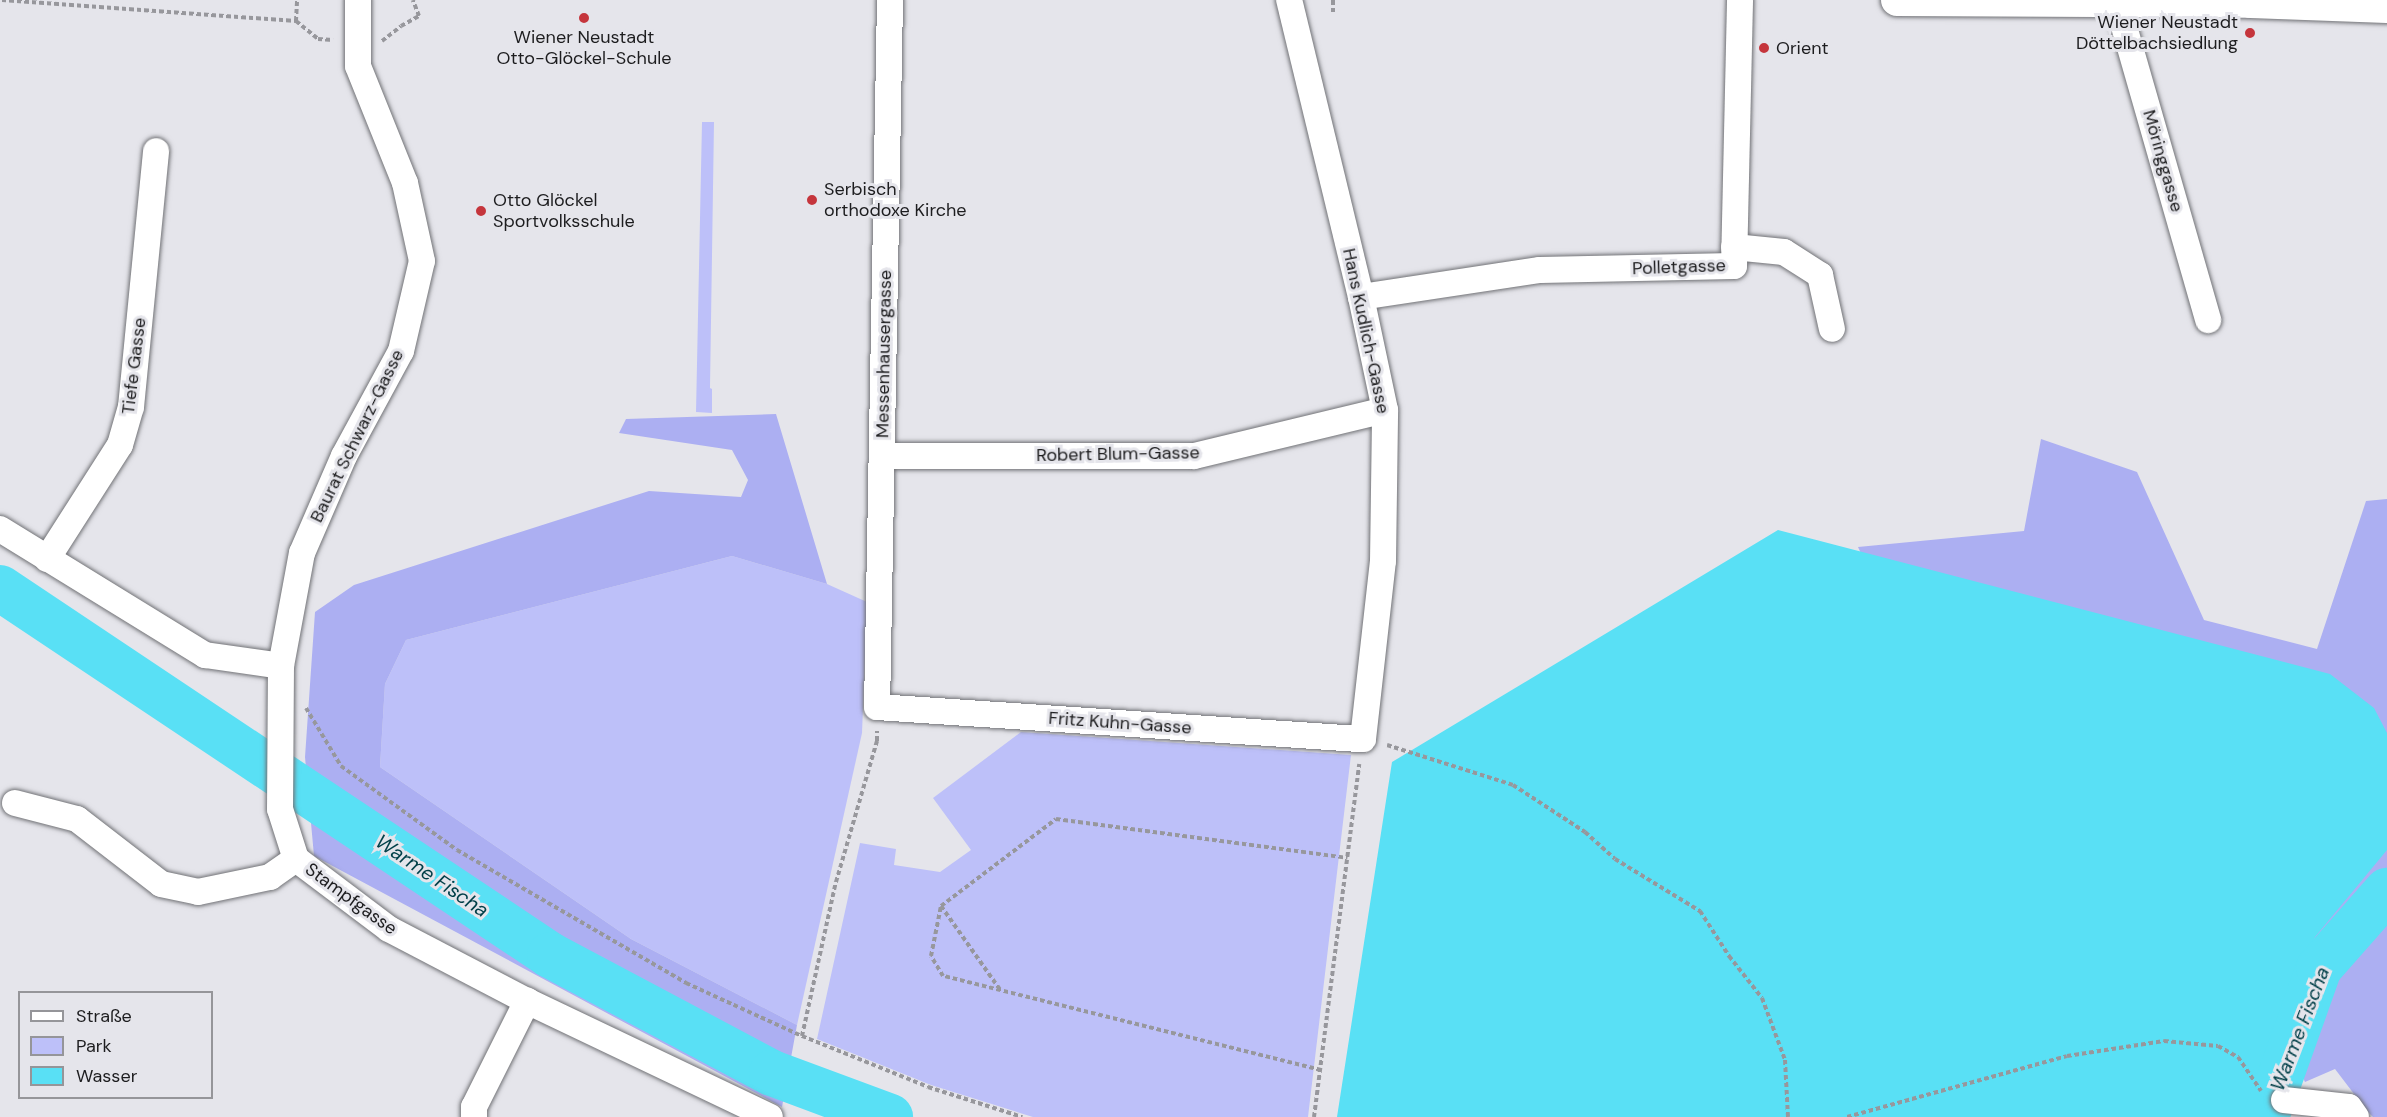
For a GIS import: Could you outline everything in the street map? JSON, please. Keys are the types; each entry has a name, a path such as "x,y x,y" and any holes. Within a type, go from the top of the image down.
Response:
{"main road":[{"path":"1897,0 2251,2 2387,7"}],"street":[{"name":"Baurat Schwarz-Gasse","path":"281,666 302,553 344,456 401,351 422,261 405,183 358,66 358,0"},
{"name":"Messenhausergasse","path":"877,707 890,0"},
{"name":"Hans Kudlich-Gasse","path":"1289,0 1361,297 1385,410 1383,561 1363,739"},
{"name":"Polletgasse","path":"1361,297 1540,270 1734,266 1740,0"},
{"name":"Möringgasse","path":"2117,3 2208,320"},
{"name":"Tiefe Gasse","path":"47,559 120,445 131,407 156,151"},
{"path":"1734,248 1784,252 1820,275 1832,329"},
{"name":"Robert Blum-Gasse","path":"882,456 1194,456 1385,410"},
{"path":"0,529 205,655 281,666"},
{"name":"Stampfgasse","path":"281,666 280,809 296,859 389,929 527,1001 770,1117"},
{"name":"Fritz Kuhn-Gasse","path":"877,707 1363,739"},
{"path":"15,803 77,819 161,884 198,892 270,877 296,859"},
{"path":"474,1117 474,1107 527,1001"},
{"path":"2273,1096 2349,1107 2356,1117"}],"path":[{"path":"2,0 296,21 318,39 358,42 383,41 401,26 419,16 413,0"},
{"path":"296,21 297,0"},
{"path":"1333,0 1333,12"},
{"path":"305,706 341,766 457,850 686,983 802,1036 928,1087 1022,1117"},
{"path":"802,1036 836,882 878,741 877,707"},
{"path":"1314,1117 1363,739 1416,753 1513,785 1585,832 1615,860 1700,912 1729,956 1762,998 1785,1060 1788,1117"},
{"path":"1321,1070 943,976 931,956 941,906 1056,819 1347,858"},
{"path":"941,906 1002,992"},
{"path":"1847,1117 2067,1056 2164,1041 2218,1046 2238,1057 2273,1096"}],"green space":[{"path":"702,122 714,122 710,388 712,389 712,413 696,412"},
{"path":"732,556 827,584 867,602 862,733 797,1025 631,939 380,767 385,684 406,640"},
{"path":"1021,732 1351,755 1308,1117 1033,1117 931,1085 817,1039 860,843 896,849 894,865 940,872 971,850 933,798"}],"shaded area":[{"path":"776,414 827,584 732,556 406,640 385,684 380,767 631,939 797,1025 782,1107 314,856 305,757 315,612 354,585 649,491 741,497 748,480 732,450 619,433 626,419"},
{"path":"2041,439 2137,472 2204,620 2317,649 2366,501 2387,499 2387,1117 2373,1117 2335,1069 2305,1082 2277,1025 1881,598 1858,547 2024,531"}],"water":[{"path":"1778,530 2330,674 2374,708 2387,733 2387,850 2315,937 2277,1025 2251,1101 2280,1110 2284,1117 1337,1117 1392,762"}],"waterway":[{"name":"Warme Fischa","path":"0,588 550,955 772,1073 890,1117"},
{"name":"Warme Fischa","path":"2266,1117 2319,968 2387,891"}],"place":[{"name":"Wiener Neustadt Otto-Glöckel-Schule","path":"584,18"},
{"name":"Wiener Neustadt Döttelbachsiedlung","path":"2250,33"},
{"name":"Orient","path":"1764,48"},
{"name":"Serbisch orthodoxe Kirche","path":"812,200"},
{"name":"Otto Glöckel Sportvolksschule","path":"481,211"}]}
